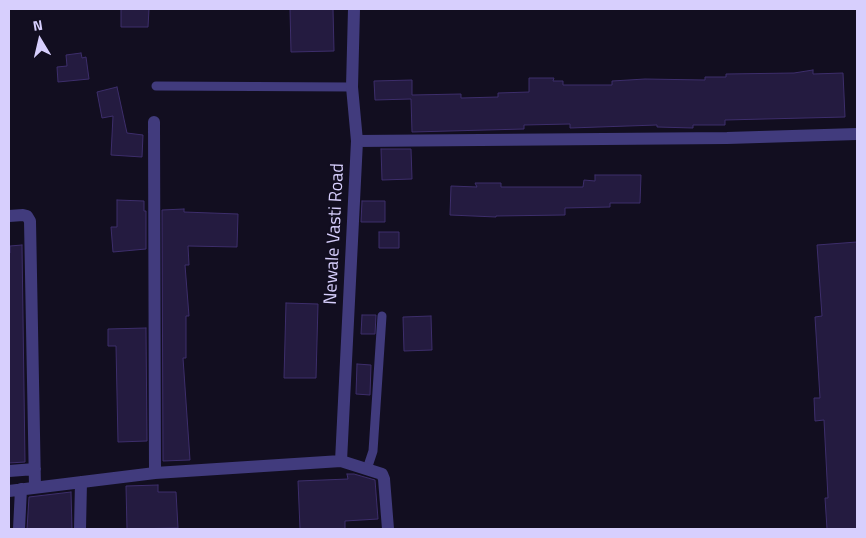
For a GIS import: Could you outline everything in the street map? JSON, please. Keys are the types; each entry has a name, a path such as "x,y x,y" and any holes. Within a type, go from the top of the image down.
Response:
{"street":[{"name":"Newale Vasti Road","path":"341,462 357,141 352,87 354,9"},
{"path":"154,122 155,472"},
{"path":"357,141 726,138 857,134"},
{"path":"9,216 23,214 30,221 36,488"},
{"path":"19,529 15,490 155,472 341,462 380,472 384,479 388,529"},
{"path":"9,471 35,469"},
{"path":"80,529 82,482"}],"lane":[{"path":"156,86 352,87"},
{"path":"367,469 373,451 382,316"}],"building":[{"path":"121,9 149,9 148,27 121,27"},
{"path":"290,9 333,9 334,51 291,52"},
{"path":"81,53 82,58 86,57 89,79 58,82 57,67 67,66 66,55"},
{"path":"813,70 813,74 843,73 845,117 725,120 725,125 693,125 693,128 657,127 657,125 570,128 570,124 524,125 524,129 412,132 411,99 375,100 374,81 412,80 412,95 461,94 461,98 498,97 498,93 529,92 529,78 554,78 553,81 563,81 563,85 612,85 612,81 645,79 705,80 705,77 726,77 726,74 794,73"},
{"path":"117,87 127,133 143,135 142,157 111,155 113,116 102,118 97,92"},
{"path":"381,149 411,149 412,179 382,180"},
{"path":"595,175 641,175 640,203 610,203 610,207 565,208 565,215 496,217 450,215 451,186 477,187 475,183 501,183 501,187 583,187 584,180 595,181"},
{"path":"117,200 144,201 144,211 146,211 146,249 113,252 111,227 117,227"},
{"path":"362,201 385,201 385,222 361,222"},
{"path":"184,209 184,212 238,214 237,247 188,246 189,265 185,265 189,316 186,316 186,358 183,358 190,460 163,461 162,210"},
{"path":"379,232 399,232 399,248 379,248"},
{"path":"857,242 857,529 827,529 825,498 828,498 824,420 815,421 814,398 820,398 815,317 822,316 817,245"},
{"path":"22,245 25,462 9,463 9,253 10,246"},
{"path":"286,303 318,304 316,378 284,378"},
{"path":"362,315 376,315 375,334 361,334"},
{"path":"431,316 432,350 404,351 403,317"},
{"path":"146,328 147,441 118,442 116,346 108,346 108,329"},
{"path":"357,364 371,365 370,395 356,394"},
{"path":"347,474 375,480 378,519 345,521 345,529 300,529 298,481 348,479"},
{"path":"158,485 158,492 176,492 178,528 127,529 126,486"},
{"path":"71,492 72,529 27,529 29,497"}]}
